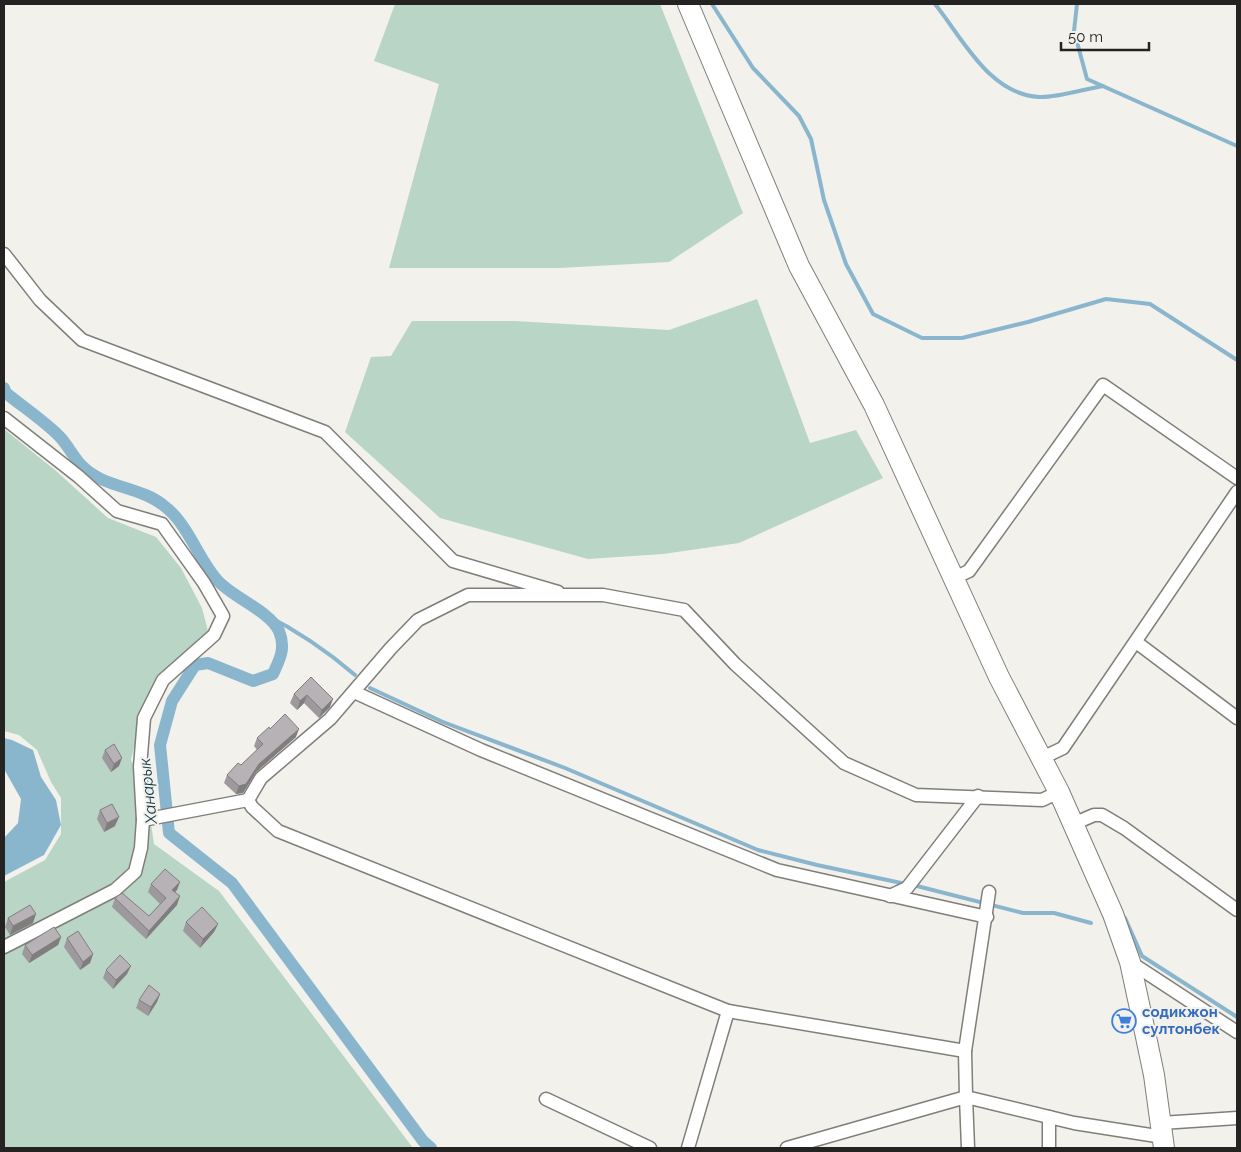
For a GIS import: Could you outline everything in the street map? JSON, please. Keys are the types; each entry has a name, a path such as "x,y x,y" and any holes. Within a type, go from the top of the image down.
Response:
{"main road":[{"path":"688,4 799,266 874,405 999,677 1059,792 1113,914 1130,962 1154,1074 1163,1136"}],"street":[{"path":"4,254 40,300 82,340 325,432 453,561 572,596"},
{"path":"954,578 969,571 1103,385 1237,478"},
{"path":"4,418 78,476 116,511 162,524 204,583 223,616 214,635 163,680 144,718 140,767 144,820 134,872 115,890 4,947"},
{"path":"1042,758 1063,748 1237,492"},
{"path":"144,820 176,812 248,800 261,778 330,719 391,648 418,620 468,595 603,595 684,610 735,664 844,763 916,795 1042,800 1059,792"},
{"path":"1136,642 1237,718"},
{"path":"354,692 481,750 778,870 890,896 987,913"},
{"path":"890,896 911,883 978,796"},
{"path":"248,800 252,807 278,831 728,1011 965,1051"},
{"path":"1074,824 1094,815 1102,815 1237,910"},
{"path":"968,1148 965,1051 989,893"},
{"path":"1130,962 1237,1032"},
{"path":"688,1148 728,1011"},
{"path":"787,1148 966,1097 1049,1117 1163,1136 1237,1118"},
{"path":"546,1099 650,1148"},
{"path":"1049,1117 1049,1148"}],"green space":[{"path":"395,4 660,4 743,213 669,262 559,268 389,268 439,84 374,61"},
{"path":"757,299 810,443 856,430 883,478 739,543 663,554 588,559 440,518 345,432 371,357 391,356 412,321 515,321 669,330"},
{"path":"4,429 55,470 108,518 156,537 181,568 202,608 208,631 160,674 142,713 131,760 146,790 154,844 219,891 413,1148 4,1148 4,882 45,860 61,834 61,798 51,782 37,750 19,735 4,731"}],"water":[{"path":"4,738 33,750 41,777 56,800 61,825 44,855 4,876 4,838 18,823 21,799 4,769"}],"building":[{"path":"311,677 333,699 322,710 307,695 300,701 294,694"},
{"path":"285,714 299,729 259,764 246,784 239,786 227,775 238,763 241,765 263,744 257,738 269,727 270,729"},
{"path":"114,744 122,758 114,764 105,750"},
{"path":"112,804 119,817 107,823 100,810"},
{"path":"165,869 180,882 172,890 180,896 149,931 115,898 122,893 149,916 166,898 151,884"},
{"path":"30,905 36,914 13,926 8,918"},
{"path":"202,907 218,924 203,939 186,922"},
{"path":"54,927 61,937 32,955 25,945"},
{"path":"78,931 93,954 83,962 67,938"},
{"path":"120,955 131,966 116,980 106,970"},
{"path":"149,985 160,994 151,1007 139,1000"}],"waterway":[{"path":"712,4 753,68 799,116 811,139 824,200 846,264 873,314 922,338 962,338 1028,322 1106,299 1150,304 1237,360"},
{"path":"935,4 979,62 1006,86 1021,94 1046,97 1103,86"},
{"path":"1077,4 1074,31 1087,79 1237,146"},
{"name":"Ханарык","path":"4,388 6,393 59,436 82,466 91,473 100,479 143,494 163,505 180,522 218,581 268,617 279,631 282,648 273,674 253,681 208,663 195,665 172,701 160,745 169,833 232,883 423,1141 431,1148"},
{"path":"262,613 310,641 355,675"},
{"path":"370,688 443,722 565,768 758,850 906,884"},
{"path":"913,885 1023,913 1054,913 1091,923"},
{"path":"1125,918 1142,956 1237,1017"}],"place":[{"name":"содикжон султонбек","path":"1124,1021"}]}
